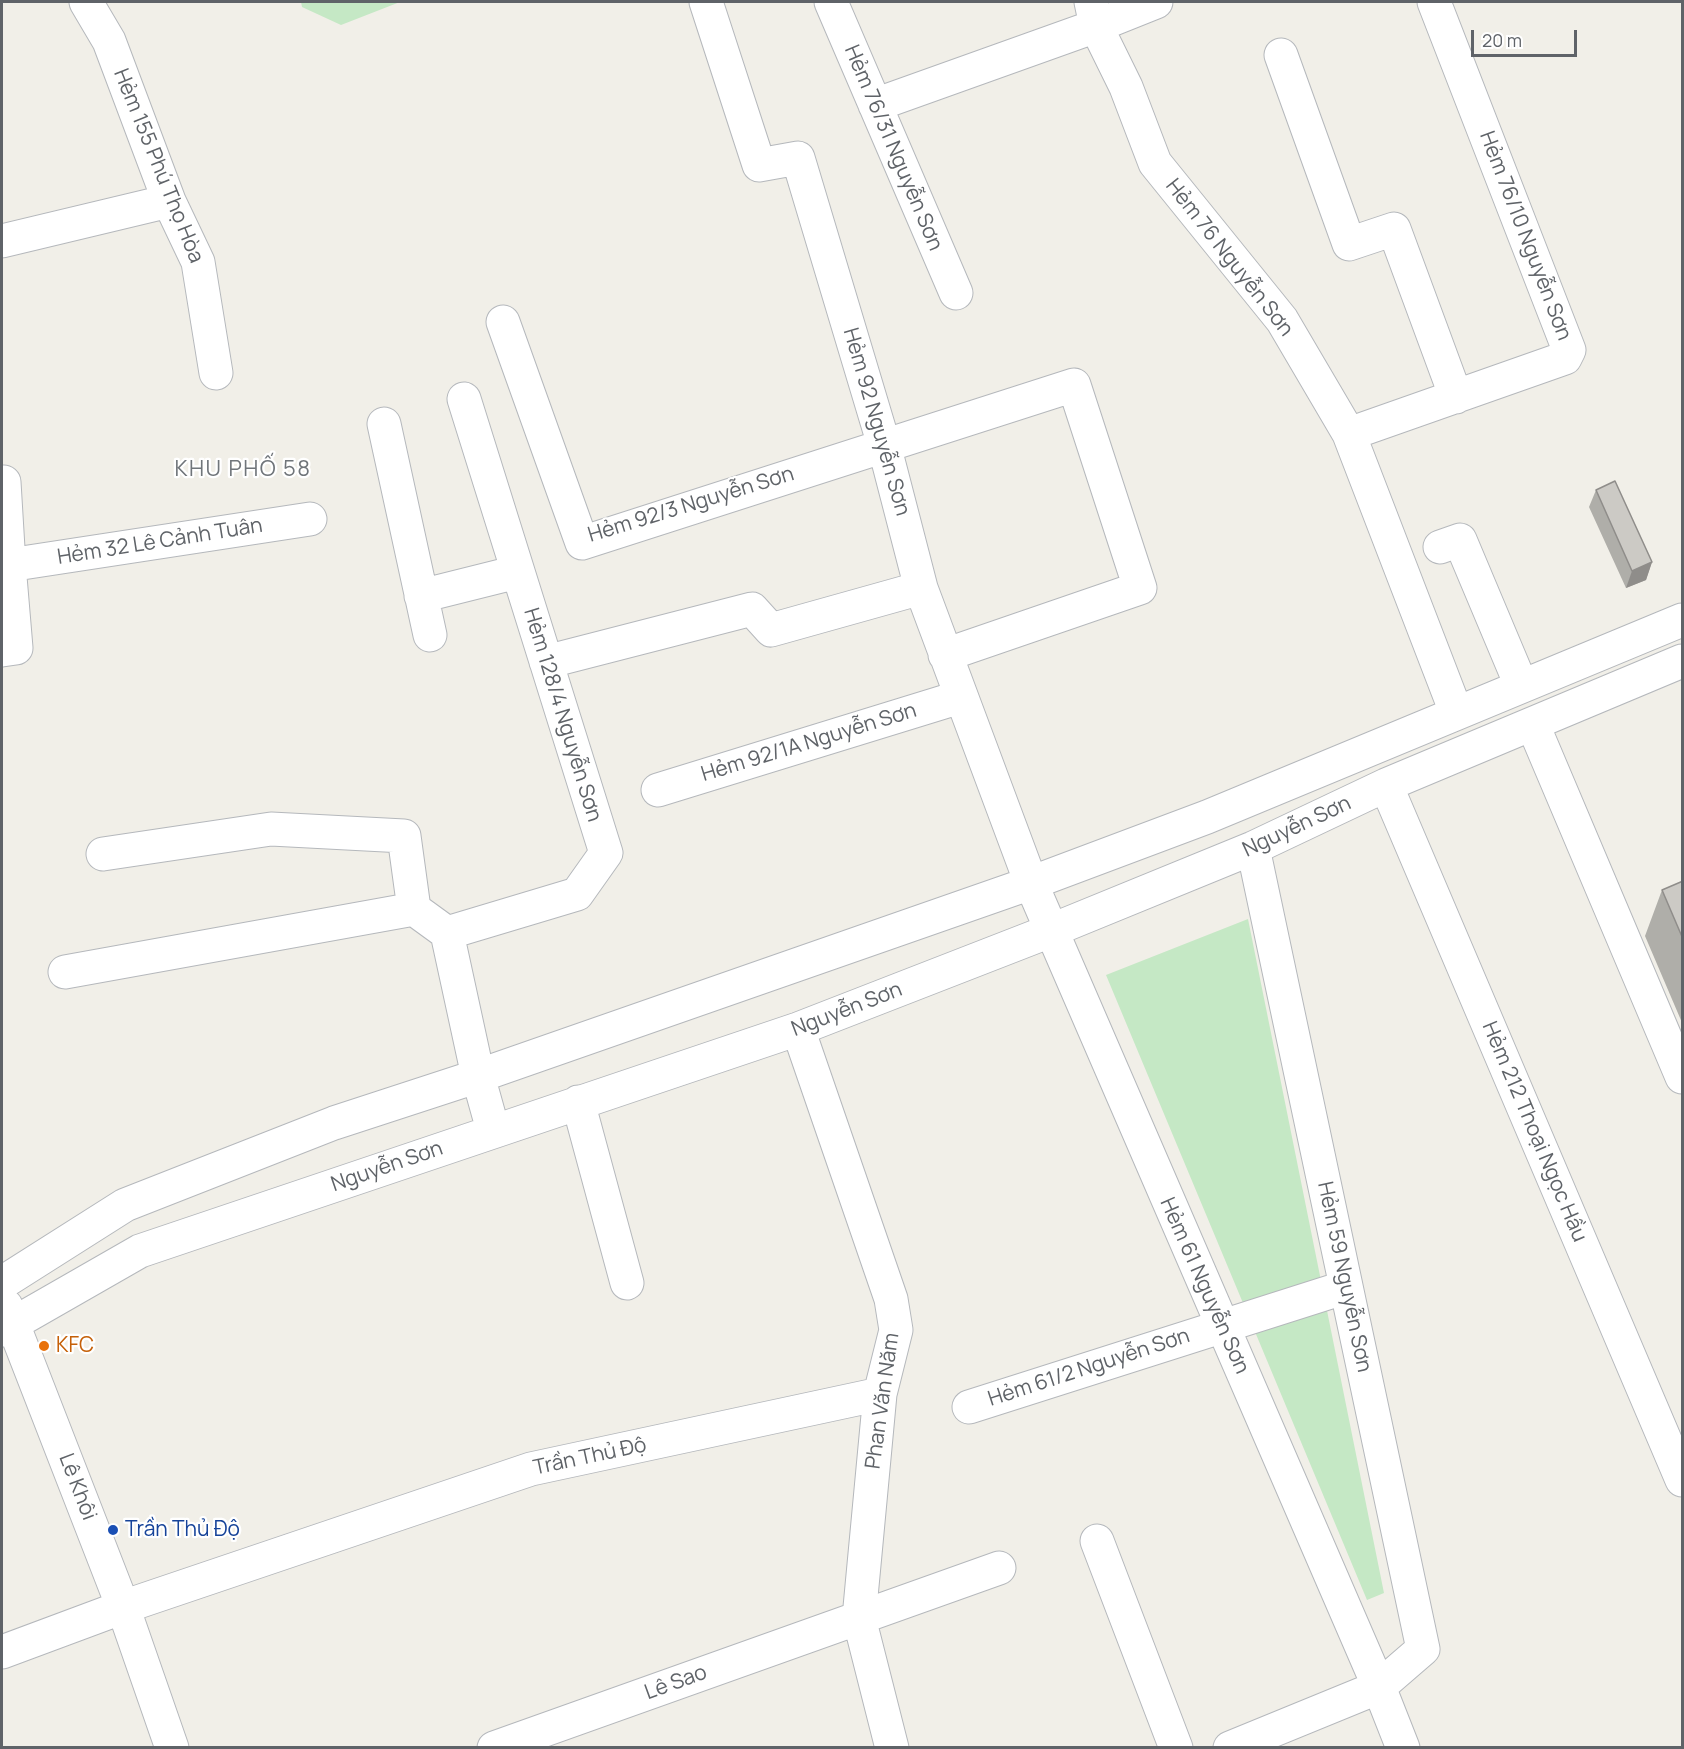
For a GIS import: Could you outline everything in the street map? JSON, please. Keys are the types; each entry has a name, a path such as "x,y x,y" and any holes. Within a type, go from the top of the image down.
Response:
{"street":[{"name":"Hẻm 155 Phú Thọ Hòa","path":"86,2 109,41 169,201 198,262 216,373"},
{"name":"Hẻm 92 Nguyễn Sơn","path":"706,2 759,165 798,158 884,445 921,588 1031,883"},
{"name":"Hẻm 76/31 Nguyễn Sơn","path":"831,2 956,293"},
{"path":"875,105 1093,14 1156,2"},
{"name":"Hẻm 76/10 Nguyễn Sơn","path":"1349,434 1565,358 1569,350 1434,2"},
{"name":"Hẻm 76 Nguyễn Sơn","path":"1093,14 1126,87 1155,163 1282,320 1349,434 1456,712"},
{"path":"1281,55 1349,244 1394,229 1456,397"},
{"path":"2,241 169,201"},
{"name":"Hẻm 92/3 Nguyễn Sơn","path":"503,322 582,543 884,445"},
{"path":"884,445 1074,385 1140,588 945,655"},
{"name":"Hẻm 128/4 Nguyễn Sơn","path":"447,933 577,894 606,854 464,399"},
{"path":"384,424 430,635"},
{"path":"2,650 16,648 4,482"},
{"name":"Hẻm 32 Lê Cảnh Tuân","path":"9,565 310,519"},
{"path":"1440,547 1460,540 1521,685"},
{"path":"421,596 517,572"},
{"path":"546,662 752,609 771,630 921,588"},
{"name":"Nguyễn Sơn","path":"2,1283 125,1205 334,1123 478,1076 1031,883 1207,817 1521,685 1683,620"},
{"name":"Nguyễn Sơn","path":"6,1317 141,1251 798,1029 1050,931 1253,848 1386,785 1683,661"},
{"name":"Hẻm 92/1A Nguyễn Sơn","path":"658,790 960,697"},
{"path":"1533,725 1683,1077"},
{"name":"Hẻm 212 Thoại Ngọc Hầu","path":"1386,785 1683,1480"},
{"path":"103,854 271,829 404,836 414,909 447,933 478,1076 494,1130"},
{"name":"Hẻm 59 Nguyễn Sơn","path":"1253,848 1423,1649 1379,1687"},
{"name":"Hẻm 61 Nguyễn Sơn","path":"1031,883 1379,1687 1403,1748"},
{"path":"65,972 414,909"},
{"name":"Phan Văn Năm","path":"798,1029 891,1299 896,1330 880,1394 859,1618 892,1748"},
{"path":"579,1102 627,1283"},
{"name":"Hẻm 61/2 Nguyễn Sơn","path":"969,1407 1346,1287"},
{"name":"Lê Khôi","path":"6,1317 123,1607 172,1748"},
{"name":"Trần Thủ Độ","path":"2,1652 123,1607 531,1469 880,1394"},
{"path":"1097,1541 1176,1748"},
{"name":"Lê Sao","path":"494,1748 999,1568"},
{"path":"1230,1748 1379,1687"}],"green space":[{"path":"301,2 400,2 341,25 302,7"},
{"path":"1248,919 1384,1593 1367,1600 1106,975"}],"building":[{"path":"1615,481 1652,562 1632,571 1596,490"},
{"path":"1683,881 1683,939 1662,890"}],"place":[{"name":"KFC","path":"44,1346"},
{"name":"Trần Thủ Độ","path":"113,1530"}],"district":[{"name":"KHU PHỐ 58","path":"243,470"}]}
